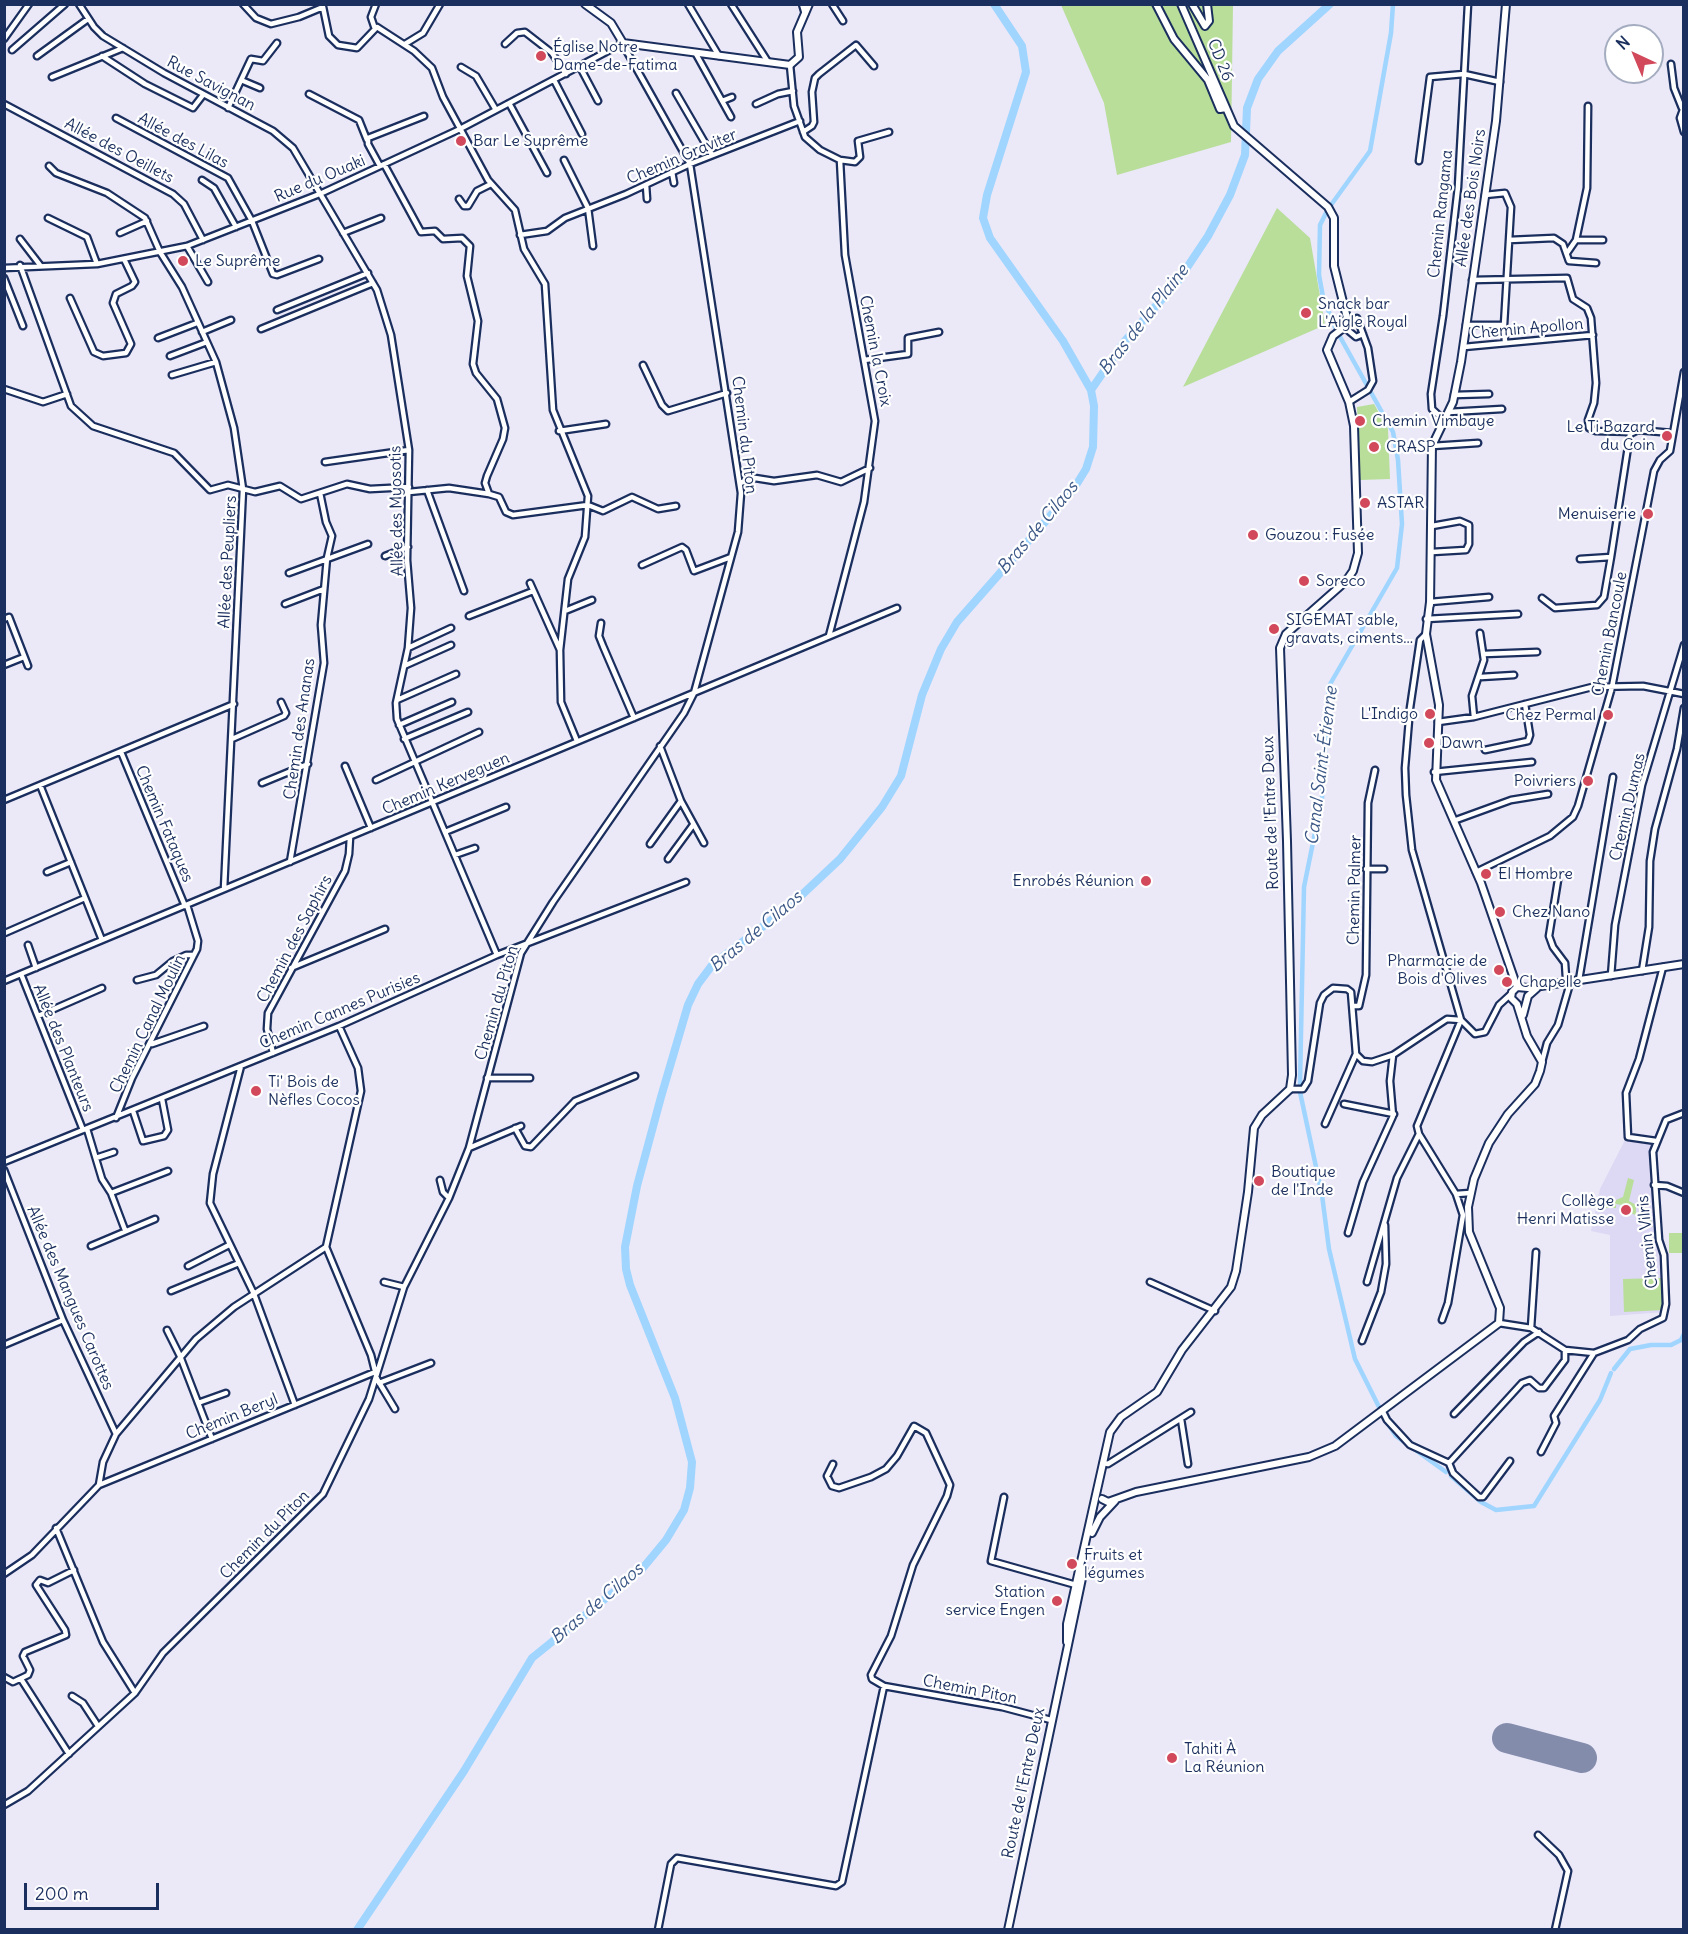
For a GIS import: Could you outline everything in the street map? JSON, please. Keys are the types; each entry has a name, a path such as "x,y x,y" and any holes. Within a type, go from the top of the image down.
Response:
{"main road":[{"path":"585,4 611,23 624,44 790,65 799,57 797,32 809,4"},
{"path":"1156,4 1174,39 1208,80 1220,109 1226,108"},
{"name":"CD 26","path":"1181,4 1234,126 1331,210 1334,218 1334,266 1347,318 1343,328"},
{"name":"CD 26","path":"1192,4 1205,26 1209,21 1207,4"},
{"name":"Allée des Bois Noirs","path":"1442,419 1449,412 1464,347 1500,82 1506,4"},
{"name":"Route de l'Entre Deux","path":"1290,1089 1293,1075 1280,648 1286,634 1346,581 1356,561 1354,426 1350,402 1327,350 1336,334 1343,328"},
{"name":"Allée des Bois Noirs","path":"1454,395 1432,446 1432,552 1427,634 1439,695 1436,772 1441,790 1456,820 1526,999"},
{"path":"1513,999 1521,988 1683,964"},
{"path":"1523,1017 1526,999 1540,986"},
{"path":"1290,1089 1262,1115 1254,1128 1236,1272 1232,1287 1182,1350 1157,1392 1116,1422 1108,1438 1094,1502 1105,1503 1136,1492 1309,1457 1349,1437 1499,1323 1500,1308 1469,1232 1470,1193 1489,1143 1508,1114 1535,1084 1542,1062 1527,1036 1523,1017 1513,999"},
{"path":"1513,999 1526,999"},
{"path":"1097,1490 1105,1503"},
{"name":"Route de l'Entre Deux","path":"1067,1642 1067,1624 1094,1512 1094,1502"},
{"path":"1094,1512 1101,1515 1105,1503"},
{"name":"Route de l'Entre Deux","path":"1008,1929 1088,1546 1101,1515"}],"street":[{"path":"4,39 29,4"},
{"path":"12,50 65,4"},
{"name":"Rue Savignan","path":"79,4 97,31 203,95 273,131 299,156 322,193"},
{"path":"243,4 256,18 271,24 299,17 324,7 331,40 351,49 359,46 375,29 382,28 405,44 432,68 442,97 491,184 515,210 520,235 528,257 542,275 545,284 551,398 559,431 586,488 588,505 585,537 568,579 560,650 561,702 578,741"},
{"path":"375,29 372,17 376,4"},
{"path":"405,44 423,33 440,4"},
{"path":"688,4 720,57"},
{"path":"730,4 769,64"},
{"path":"802,4 805,14"},
{"path":"832,4 843,21"},
{"name":"Chemin Rangama","path":"1442,419 1432,410 1431,389 1443,316 1458,187 1468,4"},
{"path":"37,56 88,19"},
{"path":"506,44 517,33 525,32 552,53 566,74"},
{"path":"228,108 251,59 263,61 277,43"},
{"name":"Rue du Ouaki","path":"4,268 20,265 96,264 187,246 322,193 460,129 624,44"},
{"name":"Chemin du Piton","path":"4,1805 28,1791 135,1693 163,1653 322,1494 369,1399 375,1372 404,1287 449,1198 469,1148 526,945 694,693 740,521 740,483 690,164 624,44"},
{"path":"803,132 814,122 812,92 815,78 819,74 856,45 874,66"},
{"path":"52,77 123,48"},
{"path":"696,54 731,117"},
{"path":"102,56 153,89 192,108 203,95"},
{"path":"1671,64 1674,88 1683,107 1680,118 1683,132"},
{"path":"790,65 794,91 792,102 803,132 816,147 840,160 857,161 860,155 858,141 889,132"},
{"path":"461,67 476,76 496,110"},
{"path":"580,68 598,101"},
{"path":"1419,161 1428,80 1436,75 1464,74 1500,82"},
{"path":"241,80 260,88"},
{"path":"554,80 582,134"},
{"path":"756,104 778,94 794,91"},
{"path":"676,93 712,155"},
{"path":"309,94 359,120 367,140 421,232 435,231 446,241 462,238 470,246 467,276 478,321 473,364 476,373 497,399 505,428 503,439 487,476 489,494"},
{"path":"722,101 732,97"},
{"path":"509,103 547,173"},
{"name":"Allée des Oeillets","path":"4,104 173,194 184,204 203,240"},
{"path":"1567,253 1576,240 1587,188 1588,106"},
{"path":"367,140 424,116"},
{"name":"Allée des Lilas","path":"116,118 224,175 235,189 252,221 273,274 277,275 319,259"},
{"name":"Chemin Graviter","path":"520,235 547,231 560,221 588,208 646,185 690,164 800,121"},
{"path":"564,160 588,208 593,246"},
{"name":"Chemin la Croix","path":"829,636 870,468 875,421 845,255 840,160"},
{"path":"49,166 56,173 107,193 137,211 147,221 120,233"},
{"path":"672,172 674,183"},
{"path":"202,180 214,188 236,227"},
{"path":"459,200 464,206 468,206 477,191 491,184"},
{"path":"646,185 647,199"},
{"name":"Allée des Myosotis","path":"322,193 373,283 391,335 409,450 408,547 411,608 408,648 397,700 399,725 497,955"},
{"path":"1484,195 1507,194 1511,215 1504,325 1505,342"},
{"path":"48,218 87,237 96,264"},
{"path":"343,233 381,218"},
{"name":"Allée des Peupliers","path":"147,221 160,252 182,287 216,363 234,428 243,489 224,889"},
{"path":"1509,240 1554,238 1563,244 1569,261 1596,262"},
{"path":"20,239 40,265"},
{"path":"1576,240 1603,240"},
{"path":"187,246 208,282"},
{"path":"70,298 94,352 103,356 126,353 131,344 113,303 116,294 135,282 124,259"},
{"path":"20,265 71,406 86,421 104,430 146,441 174,453 210,490 228,485 255,492 280,486 301,499 350,483 370,489 449,488 489,494 503,501 506,512 510,515 588,505 603,511 632,497 658,509 676,506"},
{"path":"277,309 368,273"},
{"path":"4,278 22,326"},
{"path":"1472,279 1567,278 1573,299 1587,308 1593,335 1596,383 1594,403 1588,420 1589,428 1596,431 1672,432"},
{"path":"261,329 373,283"},
{"path":"323,291 327,302"},
{"path":"285,306 290,317"},
{"path":"1350,402 1372,385 1371,360 1357,318"},
{"path":"202,332 231,320"},
{"path":"158,338 197,323"},
{"path":"1466,325 1504,325"},
{"path":"1343,328 1356,337 1363,334"},
{"path":"864,360 908,354 908,338 939,332"},
{"name":"Chemin Apollon","path":"1464,347 1593,335"},
{"path":"170,356 207,342"},
{"path":"172,375 216,363"},
{"path":"643,365 668,411 727,393"},
{"name":"Chemin Bancoule","path":"1476,872 1542,841 1573,817 1580,801 1612,687 1654,471 1660,460 1670,451 1672,432 1682,400 1683,372"},
{"path":"4,389 43,402 67,394"},
{"path":"1454,395 1489,394"},
{"path":"1449,412 1502,409"},
{"path":"559,431 606,424"},
{"path":"1542,598 1555,608 1597,605 1604,597 1629,437 1632,432"},
{"path":"1432,446 1478,444"},
{"path":"325,462 409,450"},
{"path":"740,483 754,477 774,481 817,476 841,482 870,468"},
{"path":"427,490 465,591"},
{"name":"Chemin des Ananas","path":"290,862 324,663 321,625 327,558 332,536 326,523 320,493"},
{"path":"1432,526 1461,521 1469,525 1469,544 1466,550 1432,552"},
{"path":"289,573 368,544"},
{"path":"385,556 408,547"},
{"path":"642,565 682,547 686,550 694,572 731,557"},
{"path":"1580,558 1611,557"},
{"path":"530,583 560,650"},
{"path":"285,604 324,589"},
{"path":"469,616 533,591"},
{"path":"1430,602 1490,597"},
{"path":"565,611 592,600"},
{"name":"Chemin Kerveguen","path":"4,981 897,608"},
{"path":"1428,619 1518,614"},
{"path":"4,619 9,617 28,666"},
{"path":"601,623 599,636 634,718"},
{"path":"408,648 451,628"},
{"path":"1474,717 1472,696 1480,677 1484,654 1480,633"},
{"path":"1427,634 1420,640 1410,708 1405,768 1412,850 1461,1020 1475,1034 1481,1034 1489,1029 1502,1002 1513,999"},
{"path":"404,666 451,645"},
{"name":"Chemin Dumas","path":"1611,976 1615,925 1642,784 1683,645"},
{"path":"1484,654 1537,652"},
{"path":"4,665 24,657"},
{"path":"397,700 456,674"},
{"path":"1480,677 1514,675"},
{"path":"1438,722 1474,717 1592,687 1643,686 1683,694"},
{"path":"232,739 284,716 286,713 281,702"},
{"path":"399,725 452,702"},
{"path":"4,800 234,704"},
{"path":"1485,750 1528,741 1530,735 1525,704"},
{"path":"1642,970 1649,927 1650,861 1655,829 1677,749 1683,708"},
{"path":"404,738 468,712"},
{"path":"376,780 479,732"},
{"path":"660,746 681,801 704,843"},
{"name":"Chemin Fataques","path":"121,752 186,905"},
{"path":"1436,772 1532,762"},
{"path":"262,783 308,764"},
{"path":"345,766 371,828"},
{"name":"Chemin Palmer","path":"1354,1006 1359,1005 1366,975 1368,803 1375,770"},
{"path":"1579,980 1613,777"},
{"path":"40,785 102,940"},
{"path":"1456,820 1511,800 1548,794"},
{"path":"650,844 681,801"},
{"path":"445,832 506,807"},
{"path":"668,859 693,825"},
{"name":"Chemin des Saphirs","path":"273,1053 266,1021 291,968 345,871 350,854 350,837"},
{"path":"455,855 475,848"},
{"path":"47,872 71,862"},
{"path":"1366,869 1384,869"},
{"path":"1542,1062 1560,1019 1569,987 1565,963 1549,936 1558,880"},
{"name":"Chemin Cannes Purisies","path":"4,1162 339,1026 497,955 686,882"},
{"path":"5,933 86,898"},
{"name":"Chemin Canal Moulin","path":"116,1118 132,1078 152,1044 194,955 198,941 186,905"},
{"path":"291,968 385,929"},
{"path":"28,945 36,968"},
{"path":"137,980 156,975 172,961 186,955 194,955"},
{"path":"1656,1141 1628,1137 1626,1093 1639,1059 1663,967"},
{"name":"Allée des Planteurs","path":"21,974 85,1129 102,1179 111,1193 125,1230"},
{"path":"38,1017 102,987"},
{"path":"1290,1089 1299,1090 1308,1082 1318,1012 1324,994 1333,988 1347,989 1351,992 1354,1006 1356,1054 1325,1124"},
{"path":"1356,1054 1363,1060 1372,1062 1393,1055 1441,1021 1461,1020"},
{"path":"1442,1320 1448,1303 1462,1215 1456,1194 1419,1134 1418,1123 1461,1020"},
{"path":"152,1044 204,1026"},
{"path":"339,1026 358,1068 361,1091 326,1247 371,1355 379,1383 395,1409"},
{"path":"1348,1233 1363,1182 1394,1114 1390,1080 1393,1055"},
{"path":"241,1066 210,1195 213,1210 254,1294 296,1405"},
{"path":"515,1128 525,1146 531,1147 575,1101 635,1076"},
{"path":"487,1078 530,1078"},
{"path":"133,1111 143,1141 164,1136 168,1130 162,1099"},
{"path":"1344,1104 1394,1114"},
{"name":"Chemin Vilris","path":"1594,1353 1660,1321 1666,1312 1664,1255 1659,1239 1652,1159 1656,1141 1667,1118 1683,1113"},
{"path":"469,1148 521,1126"},
{"path":"1367,1282 1397,1178 1419,1134"},
{"path":"96,1158 114,1152"},
{"name":"Allée des Mangues Carottes","path":"4,1170 63,1320 116,1434"},
{"path":"111,1193 168,1171"},
{"path":"440,1180 443,1192 449,1198"},
{"path":"1654,1185 1664,1185 1683,1193"},
{"path":"1456,1194 1470,1193"},
{"path":"1362,1341 1378,1305 1384,1279 1385,1218"},
{"path":"91,1246 155,1219"},
{"path":"188,1266 230,1245"},
{"path":"4,1574 27,1560 99,1485 103,1462 116,1434 180,1356 214,1322 326,1247"},
{"path":"1531,1328 1536,1252"},
{"path":"171,1291 239,1263"},
{"path":"384,1282 404,1287"},
{"path":"1150,1282 1215,1311"},
{"path":"4,1345 63,1320"},
{"path":"1499,1323 1531,1328 1565,1350 1594,1353 1554,1416 1556,1423 1541,1452"},
{"path":"167,1330 180,1356 212,1439"},
{"path":"1454,1414 1524,1342 1539,1332"},
{"path":"1449,1463 1522,1383 1530,1380 1539,1388 1544,1389 1566,1357 1565,1350"},
{"path":"379,1383 430,1363"},
{"name":"Chemin Beryl","path":"99,1485 375,1372"},
{"path":"198,1403 226,1393"},
{"path":"1382,1410 1387,1420 1410,1445 1449,1463 1454,1473 1479,1497 1488,1493 1510,1461"},
{"path":"1103,1463 1108,1464 1191,1412"},
{"path":"1181,1419 1188,1464"},
{"path":"658,1929 671,1864 677,1858 836,1886 842,1882 884,1686 872,1679 871,1675 891,1636 913,1565 948,1496 950,1485 926,1433 914,1426 897,1456 886,1469 870,1477 839,1488 832,1486 827,1476 833,1464"},
{"path":"1004,1497 991,1561 1076,1585"},
{"path":"56,1528 103,1642 135,1693"},
{"path":"4,1677 13,1682 21,1679 29,1672 25,1652 62,1638 66,1632 36,1583 42,1580 48,1583 75,1570"},
{"path":"21,1679 69,1754"},
{"name":"Chemin Piton","path":"884,1686 1002,1707 1051,1720"},
{"path":"72,1696 83,1703 98,1726"},
{"path":"1538,1835 1559,1855 1568,1871 1554,1929"}],"shaded area":[{"name":"Collège Henri Matisse","path":"1625,1140 1651,1144 1665,1312 1610,1316 1610,1235 1591,1231 1600,1189"}],"green space":[{"path":"1061,5 1233,5 1231,142 1117,175 1104,103"},
{"path":"1277,208 1310,238 1325,325 1183,387"},
{"name":"CRASP","path":"1374,404 1388,429 1390,479 1360,480 1357,407"},
{"path":"1628,1178 1634,1180 1629,1201 1636,1205 1636,1214 1651,1220 1653,1227 1638,1216 1621,1209 1622,1205 1616,1204 1616,1208 1595,1208 1599,1203 1613,1206 1616,1200 1623,1197"},
{"path":"1669,1233 1683,1233 1683,1253 1669,1253"},
{"path":"1663,1278 1664,1310 1624,1312 1623,1279"}],"waterway":[{"name":"Bras de Cilaos","path":"357,1930 464,1771 532,1658 642,1569 666,1540 684,1510 690,1488 692,1462 675,1398 630,1285 626,1269 625,1247 637,1186 661,1097 688,1005 698,984 713,964 790,906 840,859 882,807 901,776 922,695 941,649 957,622 1073,490 1086,469 1093,447 1094,406 1091,390 1063,341 990,238 983,218 987,195 1026,72 1022,46 994,4"},
{"name":"Bras de la Plaine","path":"1091,390 1124,342 1178,281 1208,236 1230,195 1245,155 1247,108 1258,79 1278,51 1330,4"},
{"name":"Canal Saint-Étienne","path":"1331,205 1370,151 1391,33 1393,4"},
{"name":"Canal Saint-Étienne","path":"1327,211 1320,225 1319,275 1323,297 1336,330"},
{"name":"Canal Saint-Étienne","path":"1300,1084 1304,887 1322,798 1329,686 1397,568 1402,524 1398,460 1393,432 1339,335"},
{"name":"Canal Saint-Étienne","path":"1300,1092 1322,1195 1329,1249 1355,1359 1379,1407"},
{"name":"Canal Saint-Étienne","path":"1614,1369 1630,1349 1651,1345 1671,1345 1681,1340 1684,1334"},
{"name":"Canal Saint-Étienne","path":"1451,1476 1481,1502 1496,1510 1534,1506 1600,1400 1611,1373"},
{"name":"Canal Saint-Étienne","path":"1387,1422 1396,1436 1446,1472"}],"runway":[{"path":"1507,1738 1582,1758"}],"place":[{"name":"Église Notre Dame-de-Fatima","path":"541,56"},
{"name":"Bar Le Suprême","path":"461,141"},
{"name":"Le Suprême","path":"183,261"},
{"name":"Snack bar L'Aigle Royal","path":"1306,313"},
{"name":"Chemin Vimbaye","path":"1360,421"},
{"name":"Le Ti Bazard du Coin","path":"1667,436"},
{"name":"CRASP","path":"1374,447"},
{"name":"ASTAR","path":"1365,503"},
{"name":"Menuiserie","path":"1648,514"},
{"name":"Gouzou : Fusée","path":"1253,535"},
{"name":"Soreco","path":"1304,581"},
{"name":"SIGEMAT sable, gravats, ciments...","path":"1274,629"},
{"name":"L'Indigo","path":"1430,714"},
{"name":"Chez Permal","path":"1608,715"},
{"name":"Dawn","path":"1429,743"},
{"name":"Poivriers","path":"1588,781"},
{"name":"El Hombre","path":"1486,874"},
{"name":"Enrobés Réunion","path":"1146,881"},
{"name":"Chez Nano","path":"1500,912"},
{"name":"Pharmacie de Bois d'Olives","path":"1499,970"},
{"name":"Chapelle","path":"1507,982"},
{"name":"Ti' Bois de Nèfles Cocos","path":"256,1091"},
{"name":"Boutique de l'Inde","path":"1259,1181"},
{"name":"Collège Henri Matisse","path":"1626,1210"},
{"name":"Fruits et légumes","path":"1072,1564"},
{"name":"Station service Engen","path":"1057,1601"},
{"name":"Tahiti À La Réunion","path":"1172,1758"}]}
